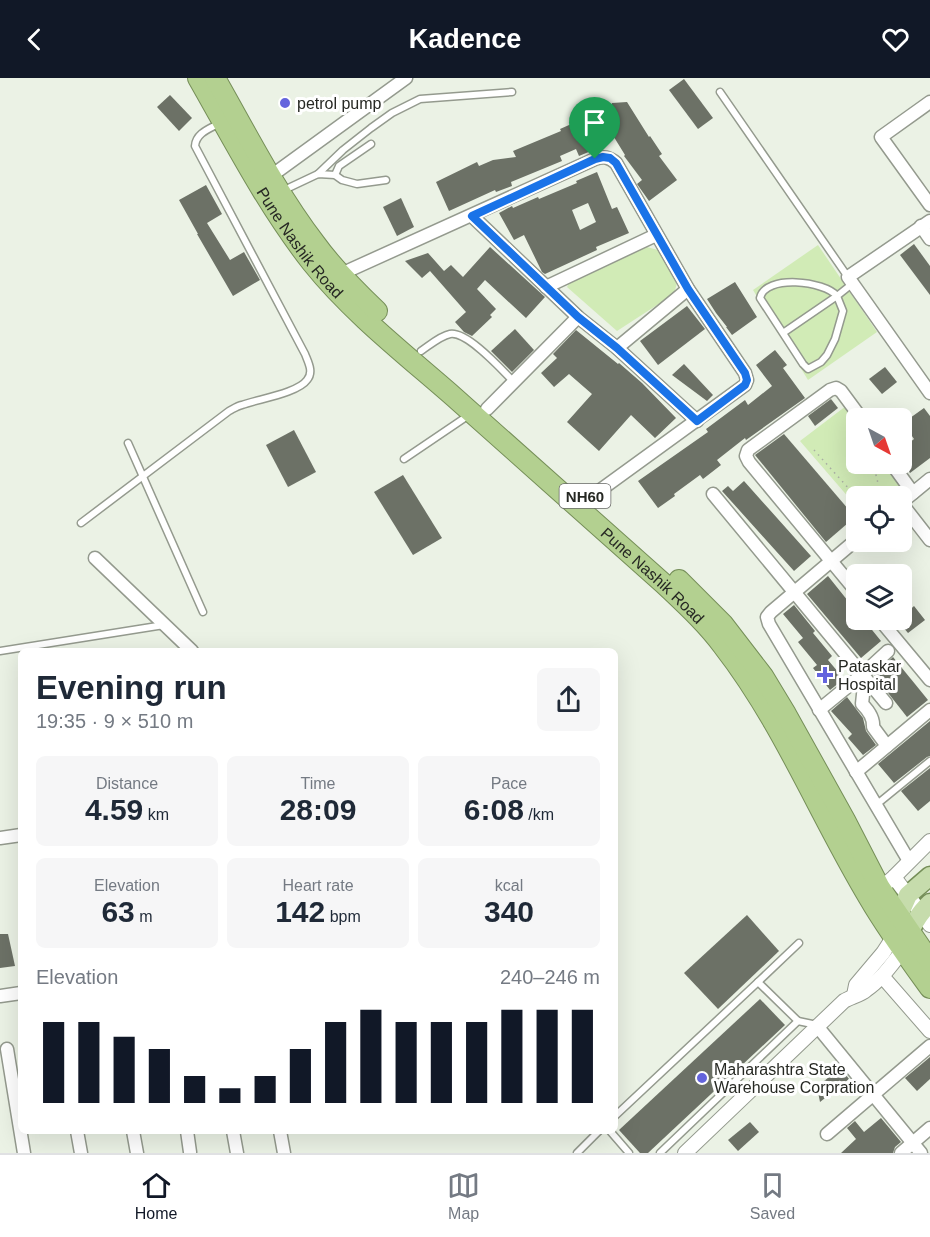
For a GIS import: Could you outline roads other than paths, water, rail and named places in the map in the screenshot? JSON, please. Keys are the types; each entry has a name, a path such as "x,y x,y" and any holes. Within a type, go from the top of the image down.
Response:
{"highway":[{"name":"Pune Nashik Road","path":"198,78 272,206 313,264 343,297 369,321 588,499 701,600 739,643 786,714 845,820 930,988"},
{"name":"Pune Nashik Road","path":"215,78 275,184 315,244 341,274 364,299 422,351 479,411 682,601 723,646 749,682 881,888"},
{"name":"Pune Nashik Road","path":"902,933 930,961"}],"main road":[{"path":"902,933 908,895 930,876"},
{"path":"902,933 927,913"}],"street":[{"path":"275,184 406,78"},
{"path":"930,102 881,137 930,205"},
{"path":"341,274 595,159 610,158 616,163 688,289 745,373 747,380 745,385 697,421 588,499"},
{"path":"472,216 578,317 617,348 697,421"},
{"path":"930,239 926,224 850,281 930,393"},
{"path":"546,287 656,235"},
{"path":"617,348 688,289"},
{"path":"479,411 578,317"},
{"path":"846,579 746,456 748,450 830,390 836,388 841,391 854,408"},
{"path":"899,474 913,493 930,479"},
{"path":"713,494 795,592 860,676 886,703"},
{"path":"912,516 930,540"},
{"path":"846,548 767,617 819,710 909,861"},
{"path":"95,558 189,648"},
{"path":"888,630 930,680"},
{"path":"819,710 888,651"},
{"path":"860,676 864,685 862,704 874,722 873,727 887,746"},
{"path":"856,772 930,710"},
{"path":"0,838 18,835"},
{"path":"881,888 930,841"},
{"path":"881,888 908,895 927,913"},
{"path":"685,1153 844,1001 865,992 882,976 902,933"},
{"path":"854,995 856,985 902,933"},
{"path":"882,976 930,1031"},
{"path":"0,996 18,993"},
{"path":"818,1026 917,1148"},
{"path":"827,1134 930,1046"},
{"path":"4,1049 18,1122"},
{"path":"901,1153 917,1148 930,1128"},
{"path":"20,1134 24,1153"},
{"path":"78,1134 81,1153"},
{"path":"134,1134 137,1153"},
{"path":"187,1134 190,1152"},
{"path":"234,1134 237,1153"},
{"path":"281,1134 284,1153"}],"lane":[{"path":"318,174 371,128 392,113 420,99 512,92"},
{"path":"720,92 850,281 837,296 783,333"},
{"path":"81,523 229,411 299,387 307,381 310,373 310,366 299,343 195,146 198,136 223,121"},
{"path":"335,175 339,166 371,144"},
{"path":"275,184 318,174 335,175 342,180 357,184 386,180"},
{"path":"802,283 818,285 833,291 837,296 843,311 835,339 821,362 808,369 760,298 761,293 770,285 802,283"},
{"path":"422,351 443,336 453,334 481,350 513,381"},
{"path":"404,459 479,411"},
{"path":"128,443 203,612"},
{"path":"18,648 165,624"},
{"path":"0,651 18,648"},
{"path":"876,806 930,761"},
{"path":"618,1113 799,942"},
{"path":"758,982 798,1021 818,1026"},
{"path":"660,1153 798,1021"},
{"path":"577,1153 596,1134"},
{"path":"613,1134 629,1153"}],"place":[{"name":"petrol pump","path":"285,103"},
{"name":"Pataskar Hospital","path":"825,675"},
{"name":"Maharashtra State Warehouse Corpration","path":"702,1078"}]}
